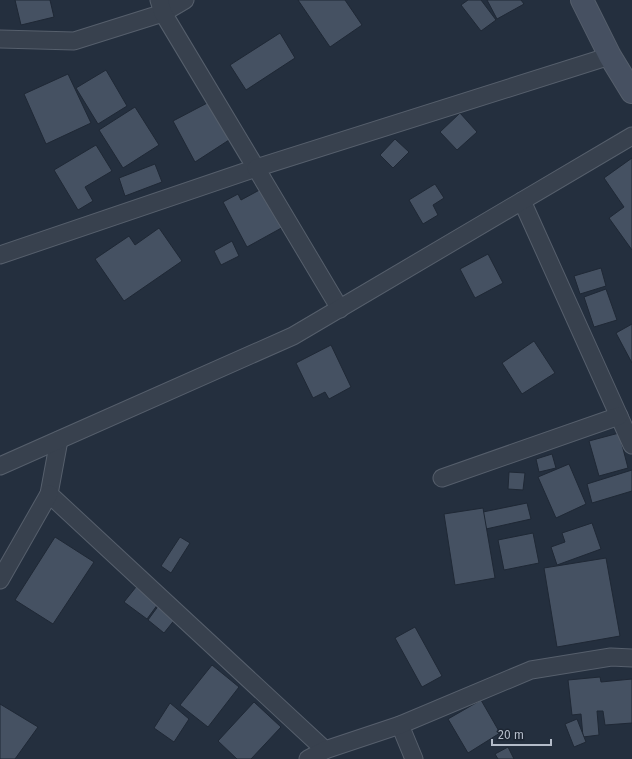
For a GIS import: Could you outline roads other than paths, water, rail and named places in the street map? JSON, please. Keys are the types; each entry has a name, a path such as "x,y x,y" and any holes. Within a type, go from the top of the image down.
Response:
{"street":[{"path":"0,39 74,42 161,6 185,0"},
{"path":"582,0 610,56 632,92"},
{"path":"161,6 340,309"},
{"path":"0,255 256,168 610,56"},
{"path":"0,466 293,336 632,136"},
{"path":"522,201 632,445"},
{"path":"442,478 619,416"},
{"path":"0,580 49,494 59,440"},
{"path":"49,494 325,750"},
{"path":"308,759 325,750 400,725 531,670 611,657 632,658"},
{"path":"400,725 414,759"}]}
